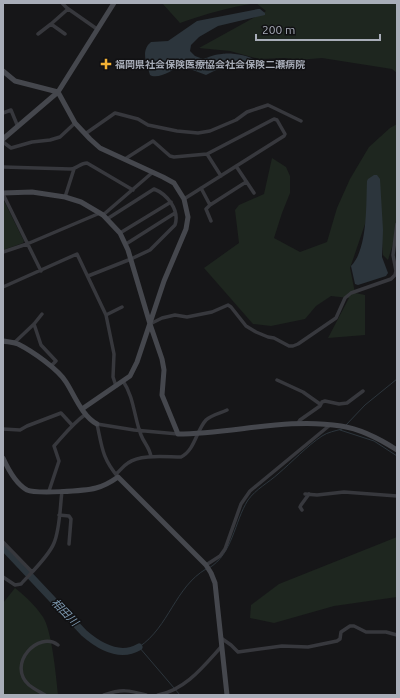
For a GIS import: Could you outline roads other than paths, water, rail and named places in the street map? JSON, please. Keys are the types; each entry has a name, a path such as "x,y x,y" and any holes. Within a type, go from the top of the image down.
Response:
{"street":[{"path":"62,3 68,9 97,29"},
{"path":"75,123 60,137 50,140 32,142 11,148 3,140 58,92 114,3"},
{"path":"38,34 68,9"},
{"path":"51,24 65,34"},
{"path":"3,72 20,83 58,92 75,123 100,148 174,183 184,199 188,217 186,229 164,281 138,362 130,376 84,412 54,446 59,461 49,491"},
{"path":"85,134 115,113 138,119 148,125 177,131 198,133 210,131 236,120 247,112 268,105 301,121"},
{"path":"3,113 11,110 18,127"},
{"path":"125,159 152,141 170,156 174,157 207,154 274,119 277,120 285,134 284,136 184,199"},
{"path":"207,154 221,176"},
{"path":"3,167 74,169 83,163 87,163 133,190"},
{"path":"236,166 254,193"},
{"path":"65,197 74,169"},
{"path":"103,216 153,172"},
{"path":"211,221 206,209 246,182"},
{"path":"200,188 210,205"},
{"path":"3,252 103,216 154,189 167,197 171,202 175,213 176,222 172,229 150,250 88,276"},
{"path":"40,271 3,194 32,192 65,197 80,202 103,216 120,233 126,244 162,359 164,370 162,395 178,434"},
{"path":"120,233 171,202"},
{"path":"126,244 175,213"},
{"path":"150,324 162,318 175,315 187,317 212,312 228,305 246,326 256,332 274,338 289,346 298,344 336,318 345,298 351,293 391,280 396,271 393,254 397,224"},
{"path":"3,287 77,254 106,314 114,354 113,377 116,387"},
{"path":"106,314 122,307"},
{"path":"14,343 42,314"},
{"path":"34,324 41,345 56,361 50,366"},
{"path":"3,341 18,344 50,366 65,381 84,412 97,424 178,434 196,434 298,424 330,425 349,428 365,433 397,450"},
{"path":"277,380 303,392 320,404"},
{"path":"123,381 130,396 141,435 147,444 151,457"},
{"path":"298,424 300,420 325,401 339,404 347,403 363,392"},
{"path":"3,458 16,480 30,492 97,488 117,476 128,463 133,460 151,457 181,457 185,455 191,448 196,434 206,420 227,410"},
{"path":"3,429 20,430 61,413 72,425"},
{"path":"97,424 107,464 117,476 170,527 206,565 211,573 215,583 227,695"},
{"path":"206,565 220,556 225,548 241,504 250,491 330,425"},
{"path":"3,577 15,586 21,584 49,552 54,544 62,491"},
{"path":"302,510 300,507 307,494 317,495 344,492 397,496"},
{"path":"59,514 70,516 69,544"},
{"path":"3,542 32,573"},
{"path":"221,638 232,645 238,652 282,646 308,647 330,643 340,639 341,632 350,626 354,626 366,632 386,632 397,635"},
{"path":"45,695 24,679 21,667 22,661 25,655 41,642 54,642 58,645"},
{"path":"158,695 175,689 190,679 221,647"},
{"path":"104,695 119,690 128,690 146,695"}],"waterway":[{"path":"346,425 365,405 397,379"},
{"path":"209,568 223,555 243,509 251,496 316,440 322,436 342,429"},
{"path":"340,430 374,441 397,456"},
{"name":"相田川","path":"3,547 90,638 103,646 117,651 132,650 139,647"},
{"path":"180,695 139,647 158,629 187,586 195,577 206,569"}],"place":[{"name":"福岡県社会保険医療協会社会保険二瀬病院","path":"106,64"}]}
